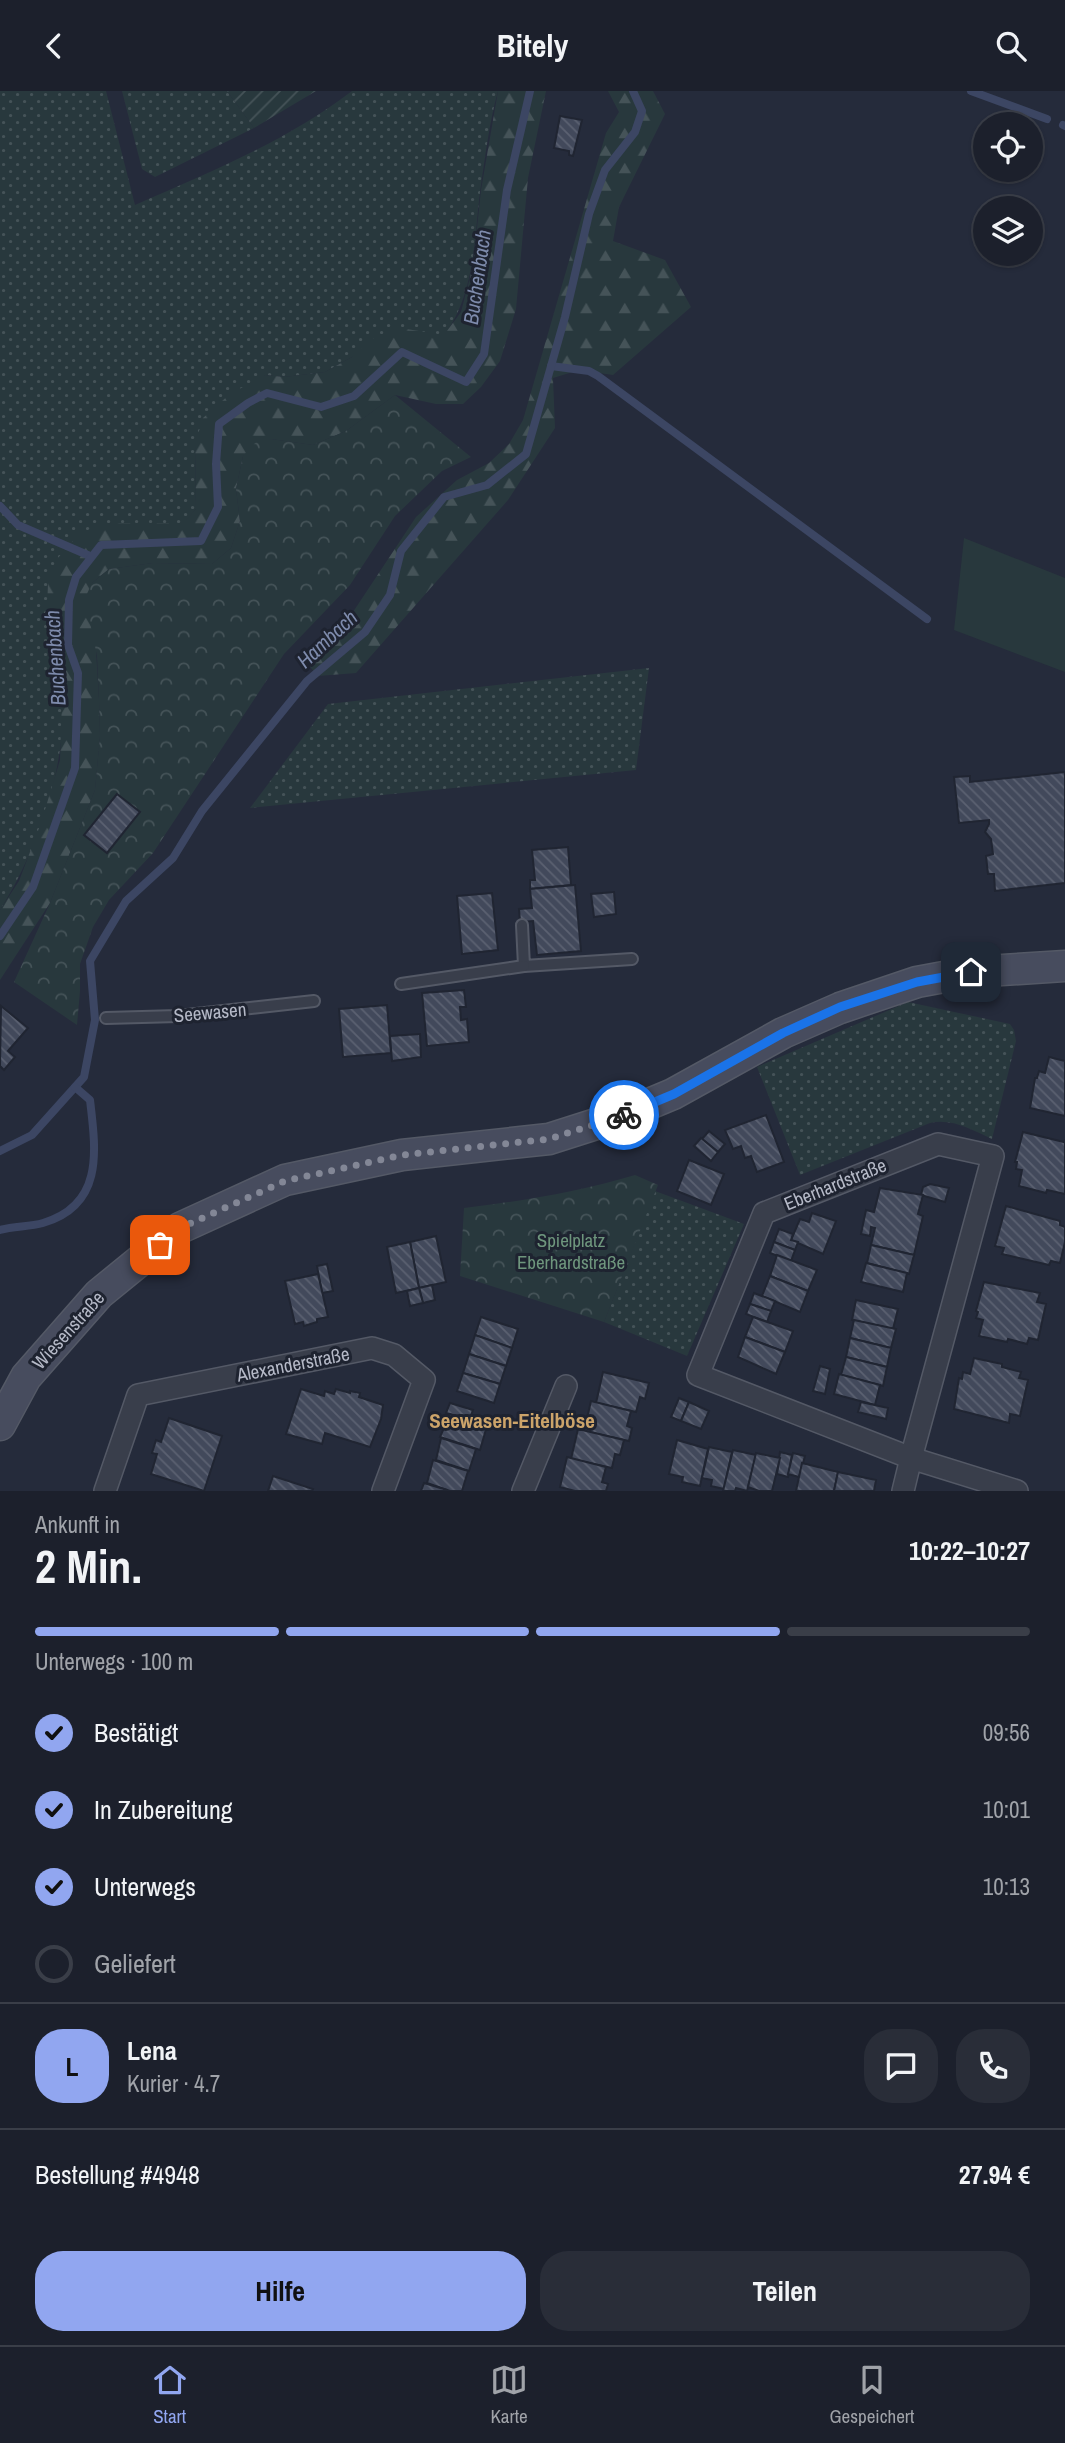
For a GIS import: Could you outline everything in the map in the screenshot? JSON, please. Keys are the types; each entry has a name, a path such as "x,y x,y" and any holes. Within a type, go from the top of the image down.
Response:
{"street":[{"name":"Wiesenstraße","path":"0,1425 26,1377 99,1294 180,1228 285,1181 402,1155 549,1139 618,1118 674,1094 783,1033 840,1007 917,982 971,972 1065,966"},
{"name":"Eberhardstraße","path":"911,1458 993,1156 938,1143 764,1213 698,1375 911,1458 1017,1491"},
{"name":"Alexanderstraße","path":"105,1491 138,1395 372,1348 394,1355 424,1380 383,1491"},
{"path":"523,1491 566,1386"},
{"path":"903,1491 911,1458"}],"lane":[{"path":"522,925 524,966"},
{"path":"401,984 524,966 632,959"},
{"name":"Seewasen","path":"106,1018 178,1016 314,1001"}],"green space":[{"path":"0,91 106,91 135,205 275,140 352,91 498,91 480,192 471,266 462,302 444,336 423,332 352,357 325,372 284,377 265,375 195,444 196,509 183,524 111,523 48,584 51,626 62,696 60,750 55,779 37,836 26,863 0,910"},
{"path":"122,91 227,91 254,128 155,177 142,169"},
{"path":"227,91 316,91 254,128"},
{"path":"498,91 546,91 528,178 516,309 500,361 481,387 463,404 436,404 395,395 346,431 313,445 271,439 243,456 236,489 240,521 231,548 212,564 153,563 109,569 92,583 100,736 95,790 50,903 0,980 0,910 19,881 41,823 60,760 62,699 47,609 48,584 57,559 81,532 111,523 183,523 196,509 195,444 203,418 230,394 265,375 284,377 325,372 352,357 375,337 400,328 444,335 461,312 473,266 481,190"},
{"path":"608,91 653,91 665,114 619,207 613,241 665,260 691,307 613,375 579,370 553,378 555,428 508,500 356,673 318,676 305,661 351,615 416,517 457,480 489,463 509,444 523,420 606,133 619,112"},
{"path":"395,395 471,457 442,471 395,516 350,585 284,654 153,853 109,900 93,927 80,964 77,1025 14,982 50,903 95,790 100,736 97,656 85,598 92,583 109,569 153,563 212,564 231,548 240,521 236,489 243,456 255,443 271,439 313,445 346,431"},
{"path":"964,538 1065,578 1065,672 954,630"},
{"path":"649,668 636,770 250,808 328,704"},
{"path":"908,1002 1010,1024 1014,1030 1016,1041 992,1139 954,1123 930,1123 800,1175 757,1067"},
{"name":"Spielplatz Eberhardstraße","path":"635,1175 658,1185 604,1322 460,1276 464,1208 550,1195"},
{"path":"655,1191 744,1224 687,1356 604,1322"}],"building":[{"path":"560,116 582,120 573,156 569,155 569,151 554,148"},
{"path":"1065,772 1065,883 995,891 994,874 988,874 986,856 993,854 991,839 985,832 989,820 959,823 954,777 970,776 970,782"},
{"path":"117,794 140,812 107,853 84,835"},
{"path":"568,847 571,885 530,889 530,880 535,880 532,850"},
{"path":"575,885 581,951 537,955 533,921 520,922 519,909 532,908 530,889"},
{"path":"614,892 616,914 594,917 591,894"},
{"path":"492,893 498,950 462,954 457,896"},
{"path":"464,990 466,1007 460,1007 461,1020 467,1019 469,1042 427,1046 422,993"},
{"path":"387,1005 391,1053 343,1057 339,1009"},
{"path":"1,1006 28,1028 8,1051 15,1057 4,1070 0,1066"},
{"path":"420,1034 421,1057 392,1061 390,1036"},
{"path":"1049,1057 1065,1061 1065,1116 1030,1108 1035,1078 1039,1071 1045,1073"},
{"path":"766,1115 784,1162 757,1172 751,1156 745,1158 741,1146 733,1149 725,1130"},
{"path":"709,1131 725,1144 718,1152 702,1139"},
{"path":"1023,1132 1064,1142 1065,1140 1065,1194 1047,1190 1046,1193 1019,1186 1022,1170 1016,1169 1015,1162"},
{"path":"701,1138 718,1152 711,1161 694,1146"},
{"path":"689,1160 724,1174 711,1205 677,1191"},
{"path":"930,1184 949,1188 945,1202 921,1195 923,1187"},
{"path":"880,1188 923,1195 918,1214 923,1216 914,1255 871,1245 875,1228 871,1227 870,1236 861,1234 866,1210 874,1212"},
{"path":"1006,1206 1060,1221 1060,1225 1065,1227 1065,1242 1060,1263 1051,1261 1049,1265 1002,1254 1004,1248 995,1246"},
{"path":"812,1213 836,1221 823,1254 791,1240 800,1219 809,1222"},
{"path":"779,1229 793,1234 791,1240 798,1242 795,1250 774,1242"},
{"path":"436,1236 446,1282 419,1288 410,1242"},
{"path":"410,1242 419,1288 396,1293 387,1247"},
{"path":"774,1242 795,1250 791,1261 770,1253"},
{"path":"871,1245 914,1255 909,1274 867,1263"},
{"path":"777,1255 817,1270 808,1291 770,1276"},
{"path":"866,1263 907,1273 903,1292 861,1282"},
{"path":"327,1264 333,1291 322,1293 317,1266"},
{"path":"318,1274 328,1317 304,1326 303,1322 295,1324 285,1281"},
{"path":"770,1276 808,1291 800,1312 762,1296"},
{"path":"984,1282 1040,1293 1037,1302 1046,1304 1038,1340 1029,1338 1027,1344 979,1336 983,1320 976,1318 976,1311"},
{"path":"432,1285 435,1300 423,1303 419,1288"},
{"path":"419,1288 423,1303 410,1306 407,1291"},
{"path":"754,1293 775,1301 771,1311 750,1304"},
{"path":"856,1300 898,1309 893,1329 852,1320"},
{"path":"750,1304 771,1311 767,1322 746,1314"},
{"path":"481,1317 518,1329 512,1348 475,1335"},
{"path":"753,1317 793,1331 785,1352 745,1337"},
{"path":"854,1320 896,1329 891,1348 850,1338"},
{"path":"475,1335 512,1348 506,1366 469,1354"},
{"path":"745,1337 785,1352 776,1374 738,1357"},
{"path":"850,1338 891,1348 887,1367 846,1357"},
{"path":"469,1354 506,1366 500,1384 463,1373"},
{"path":"846,1357 887,1367 883,1386 841,1375"},
{"path":"974,1358 1002,1364 1002,1367 1021,1372 1019,1378 1028,1380 1020,1416 1010,1414 1009,1423 954,1409 959,1378 962,1379 963,1372 970,1374"},
{"path":"820,1366 830,1369 825,1394 813,1391"},
{"path":"603,1372 649,1383 645,1399 640,1397 636,1412 596,1403"},
{"path":"463,1373 500,1384 494,1403 457,1391"},
{"path":"839,1374 880,1385 875,1405 834,1394"},
{"path":"301,1389 324,1396 325,1391 334,1394 336,1389 350,1391 383,1405 381,1419 370,1447 325,1433 322,1444 286,1434"},
{"path":"679,1398 689,1402 681,1421 671,1417"},
{"path":"591,1401 631,1411 627,1426 632,1428 629,1441 584,1431"},
{"path":"689,1402 709,1411 701,1429 681,1421"},
{"path":"861,1402 888,1408 886,1419 858,1412"},
{"path":"450,1403 473,1410 469,1421 446,1413"},
{"path":"450,1414 487,1426 480,1450 440,1437"},
{"path":"169,1418 222,1436 204,1491 151,1474 157,1454 152,1453 156,1440 161,1442"},
{"path":"578,1429 624,1440 620,1455 615,1454 612,1468 571,1459"},
{"path":"441,1438 476,1449 469,1471 436,1460"},
{"path":"677,1440 708,1449 700,1486 682,1482 683,1477 669,1474"},
{"path":"709,1447 732,1452 724,1489 711,1486 712,1480 702,1478"},
{"path":"733,1450 756,1455 747,1491 736,1488 735,1491 723,1491"},
{"path":"780,1452 792,1455 788,1477 777,1474"},
{"path":"756,1453 780,1458 772,1491 759,1491 748,1487"},
{"path":"793,1453 805,1456 799,1477 788,1474"},
{"path":"567,1457 606,1467 602,1482 608,1484 606,1491 575,1491 560,1487"},
{"path":"433,1460 468,1471 462,1491 450,1491 427,1483"},
{"path":"802,1463 838,1472 834,1491 796,1491"},
{"path":"838,1472 876,1480 874,1491 834,1491"},
{"path":"273,1476 313,1489 268,1491"},
{"path":"424,1483 447,1490 447,1491 421,1491"}],"waterway":[{"name":"Buchenbach","path":"0,936 33,887 75,768 78,673 68,645 69,600 76,577 101,545 201,541 218,507 216,464 219,424 267,393 321,407 354,396 402,352 466,382 484,354 507,190 530,91"},
{"name":"Hambach","path":"0,1151 32,1135 84,1077 95,1020 90,961 126,901 173,858 202,811 307,681 365,632 390,595 401,551 444,497 487,485 526,454 565,317 589,214 605,170 635,132 642,111 633,91"},
{"path":"971,91 1047,119"},
{"path":"551,366 589,371 598,376 927,619"},
{"path":"0,506 18,525 90,556"},
{"path":"0,1230 43,1223 63,1215 77,1203 86,1190 94,1157 90,1100 75,1087"}],"way so far":[{"path":"160,1245 180,1228 285,1181 402,1155 549,1139 624,1115"}],"district":[{"name":"Seewasen-Eitelböse","path":"512,1420"}],"route":[{"path":"624,1115 674,1094 783,1033 840,1007 917,982 971,972"}]}
